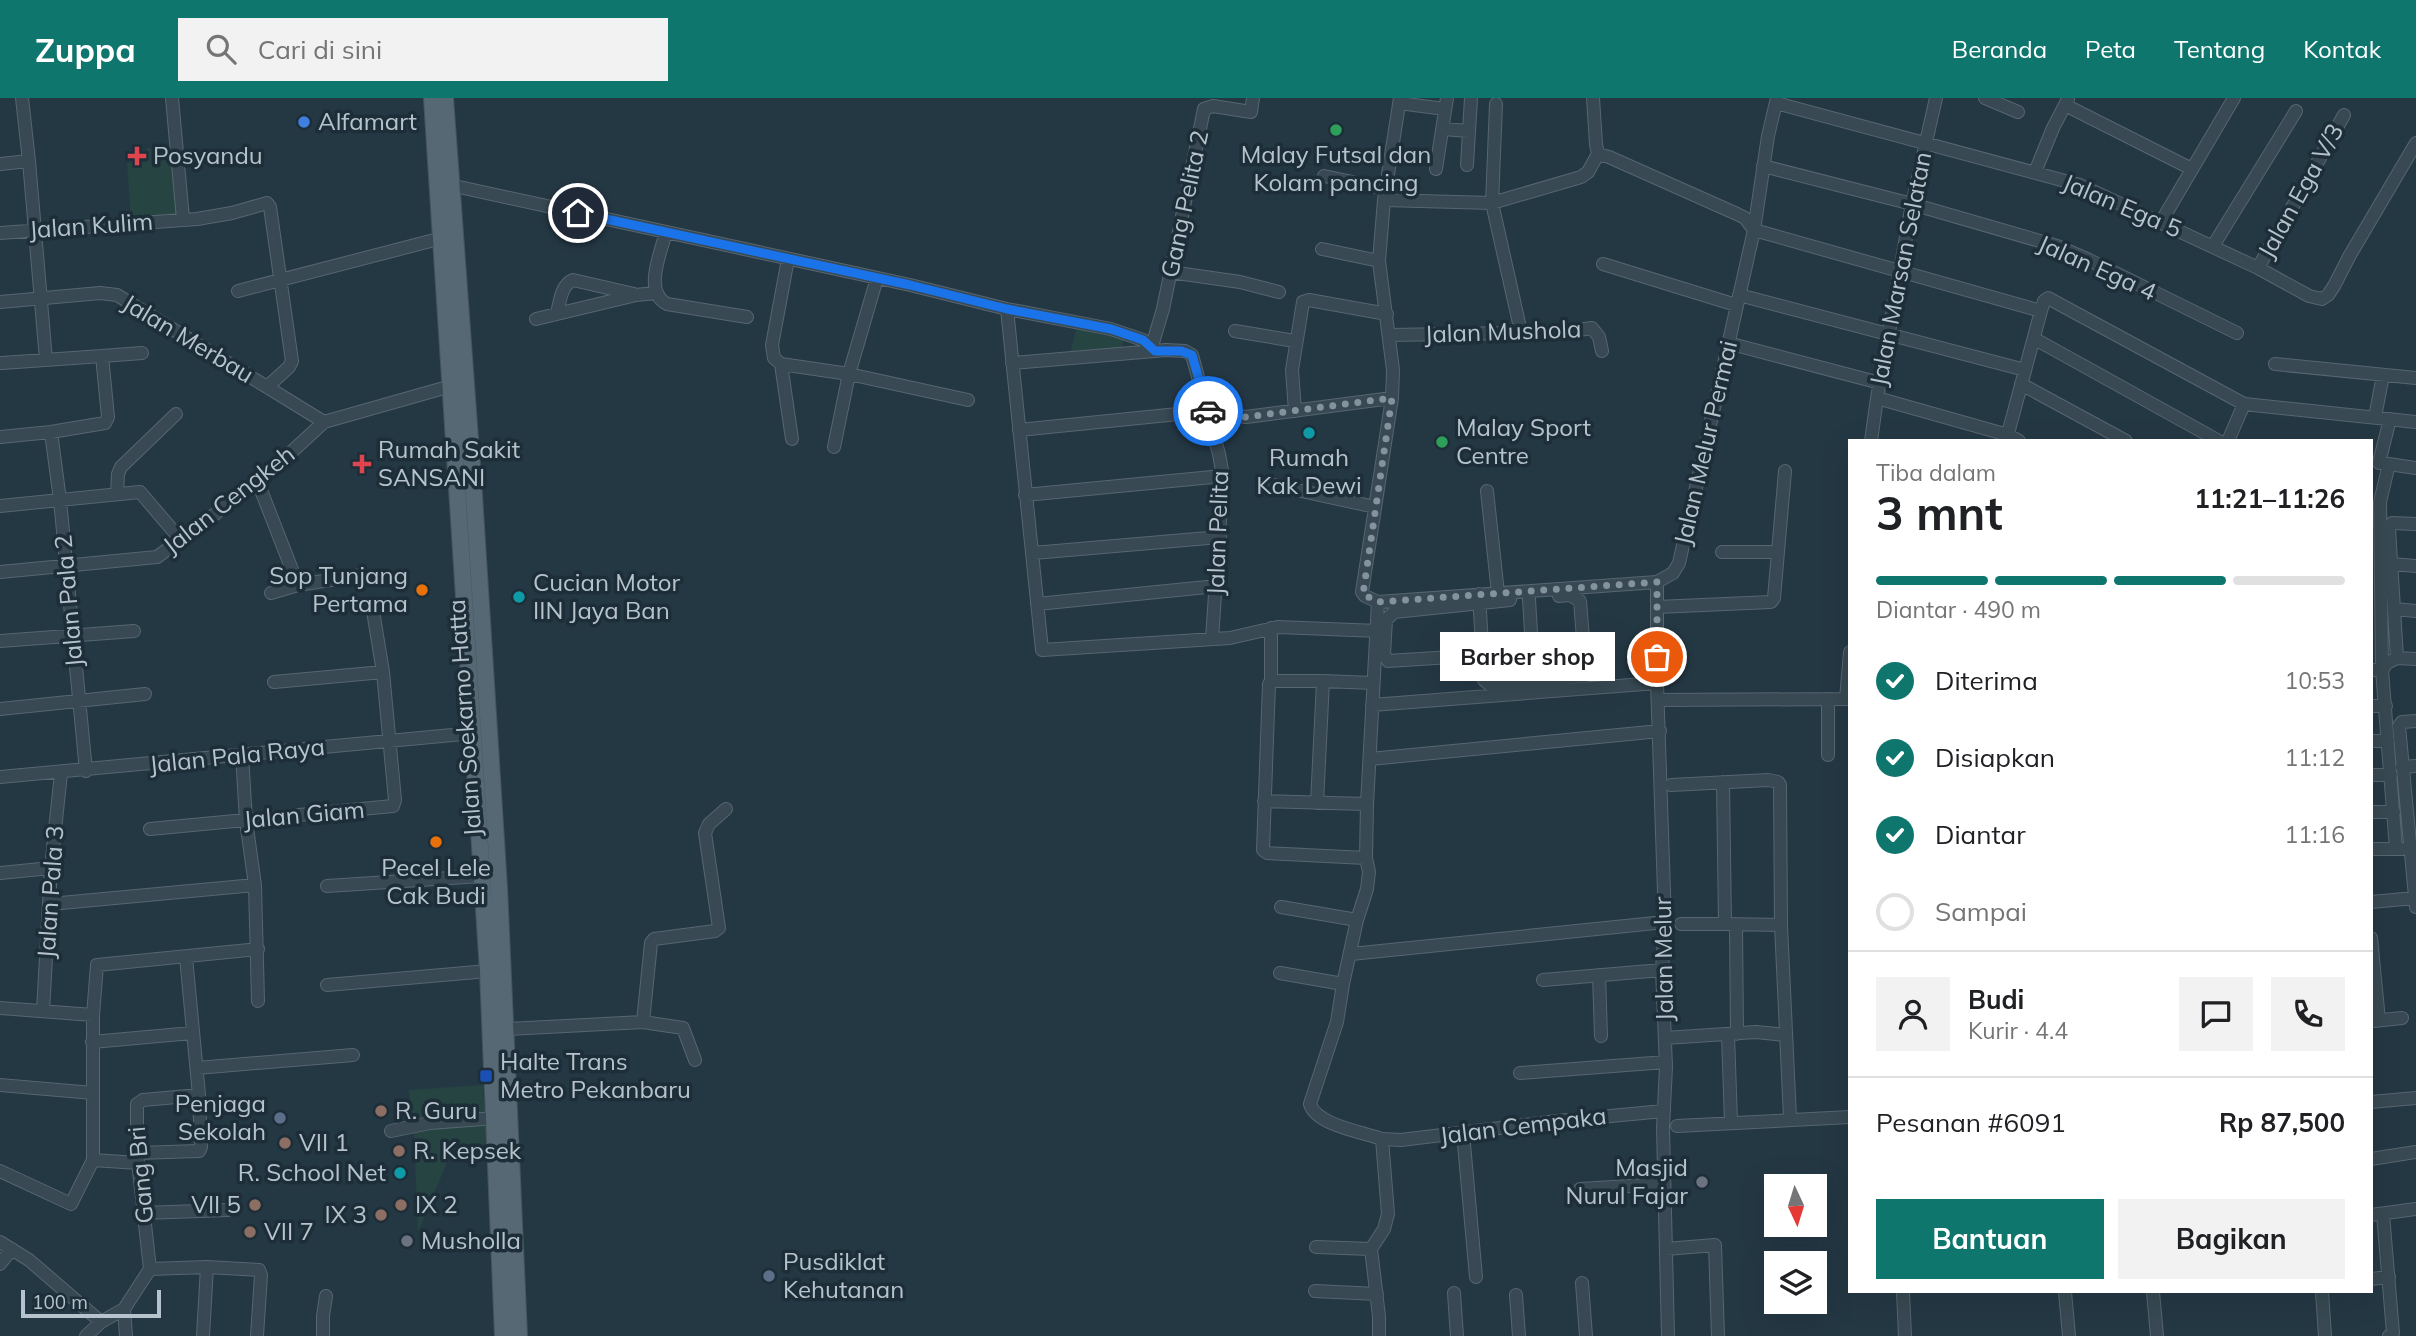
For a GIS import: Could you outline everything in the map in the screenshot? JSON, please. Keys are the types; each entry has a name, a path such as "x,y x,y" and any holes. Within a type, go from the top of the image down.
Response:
{"main road":[{"name":"Jalan Soekarno Hatta","path":"432,98 451,386 463,454 506,1029 503,1336"},
{"name":"Jalan Soekarno Hatta","path":"445,98 481,876 496,1118 505,1182 519,1336"}],"street":[{"path":"22,98 46,360"},
{"path":"172,98 183,219"},
{"name":"Gang Pelita 2","path":"1153,349 1204,109 1213,106 1251,112 1253,98"},
{"path":"1467,165 1471,98"},
{"path":"1324,176 1385,194 1492,203 1581,177 1588,172 1598,154 1593,98"},
{"name":"Jalan Marsan Selatan","path":"1871,439 1912,204 1936,98"},
{"path":"1985,98 2018,112"},
{"path":"2161,222 2234,98"},
{"name":"Jalan Ega 5","path":"1776,100 2094,190 2258,268 2309,296 2322,299 2334,286 2416,143"},
{"name":"Jalan Melur Permai","path":"1657,582 1673,573 1679,563 1754,230 1776,100"},
{"path":"1436,169 1446,104 1399,101 1385,194 1379,261 1393,370 1392,398 1362,592 1364,596 1378,602 1570,595 1580,601 1587,673 1584,677 1490,685 1484,680 1479,599"},
{"path":"2035,172 2067,101 2192,169"},
{"path":"1496,104 1492,203 1521,332"},
{"path":"2213,247 2296,111"},
{"name":"Jalan Ega V/3","path":"2258,268 2344,115"},
{"path":"1443,129 1469,131"},
{"path":"1598,154 1737,214 1745,218 1754,230 2041,311"},
{"path":"0,164 29,161"},
{"name":"Jalan Ega 4","path":"1763,166 1912,204 2074,252 2236,333"},
{"name":"Jalan Pelita","path":"450,185 1007,309 1111,329 1143,340 1153,349 1181,351 1192,355 1223,476 1212,639"},
{"name":"Jalan Kulim","path":"0,233 183,219 232,213 267,203 270,207 281,279"},
{"path":"666,232 654,284 659,300 667,304 747,317"},
{"path":"239,291 442,238"},
{"path":"1322,249 1379,261"},
{"path":"788,259 774,330 774,358 781,363 849,374 968,400"},
{"path":"1603,264 2025,370"},
{"path":"1170,272 1240,282 1279,292"},
{"path":"834,447 849,374 877,278"},
{"path":"267,387 292,361 281,279"},
{"path":"557,313 564,288 573,280 636,295"},
{"name":"Jalan Merbau","path":"0,302 100,293 117,295 324,422"},
{"path":"536,319 636,295 655,293"},
{"path":"1877,398 2011,439 2021,384 2044,301 2048,298 2244,404 2416,422"},
{"path":"1295,411 1292,370 1301,305 1305,301 1387,314"},
{"path":"1007,309 1041,648 1044,651 1230,638 1270,628 1378,631"},
{"name":"Jalan Mushola","path":"1389,335 1566,332 1592,328 1599,337 1602,351"},
{"path":"1235,331 1295,341"},
{"path":"2035,339 2215,439"},
{"path":"1728,343 1880,383"},
{"path":"1012,363 1153,349"},
{"path":"2,363 142,353"},
{"path":"0,437 105,423 102,356"},
{"path":"781,363 792,439"},
{"path":"2275,364 2416,378"},
{"path":"2375,417 2383,375"},
{"path":"2021,384 2122,439"},
{"path":"324,422 451,386"},
{"path":"1019,430 1208,411 1246,417 1392,398"},
{"path":"2229,439 2244,404"},
{"path":"117,494 121,467 176,414"},
{"path":"2373,902 2416,903 2412,809 2388,741 2386,706 2377,670 2376,501 2380,463 2390,419"},
{"name":"Jalan Cengkeh","path":"0,572 157,557 257,480 324,422"},
{"name":"Jalan Pala 2","path":"51,432 86,771"},
{"path":"2380,463 2416,468"},
{"path":"1657,607 1769,604 1774,598 1785,471"},
{"path":"1025,495 1223,476"},
{"path":"257,480 298,585"},
{"path":"1270,484 1375,508"},
{"path":"1487,491 1498,593"},
{"path":"0,506 135,492 144,495 181,540"},
{"path":"2397,658 2390,525 2399,522 2416,524"},
{"path":"1033,553 1220,537"},
{"path":"1722,552 1778,552"},
{"path":"2392,564 2416,566"},
{"path":"271,593 298,585 362,575"},
{"path":"1483,655 1388,661 1384,654 1386,620 1391,614 1479,599 1498,593 1657,582"},
{"name":"Jalan Melur","path":"1657,582 1657,682 1665,922 1662,970 1666,1062 1663,1184 1668,1336"},
{"path":"1037,604 1217,586"},
{"path":"1529,598 1534,682"},
{"path":"1280,973 1343,984 1351,954 1357,920 1369,879 1366,858 1367,804 1378,602"},
{"path":"372,605 391,741"},
{"path":"2395,609 2416,611"},
{"path":"1270,628 1271,681 1263,850 1267,853 1366,858"},
{"path":"0,641 134,631"},
{"path":"2377,670 2397,658 2416,659"},
{"path":"274,682 383,672"},
{"path":"1271,681 1373,683"},
{"path":"1317,803 1323,681"},
{"path":"1372,705 1657,682"},
{"path":"0,709 145,694"},
{"path":"1828,699 1828,755"},
{"path":"1658,700 1848,699"},
{"path":"2373,705 2386,706"},
{"path":"2396,849 2394,812 2399,726 2402,722 2416,721"},
{"path":"1370,759 1660,732"},
{"name":"Jalan Pala Raya","path":"0,777 474,733"},
{"name":"Jalan Giam","path":"150,829 393,806 395,800 391,741"},
{"path":"2373,741 2388,741"},
{"path":"242,754 246,821 254,885 258,1001"},
{"path":"2373,775 2416,766"},
{"name":"Jalan Pala 3","path":"43,1011 51,868 61,773"},
{"path":"1671,785 1768,780 1774,780 1780,785 1781,925 1790,1118"},
{"path":"1723,782 1731,924 1731,1122"},
{"path":"1264,800 1367,804"},
{"path":"643,1022 651,943 654,939 715,931 719,928 705,833 709,824 726,809"},
{"path":"2373,812 2394,812"},
{"path":"2373,849 2396,849 2412,853"},
{"path":"0,873 51,868"},
{"path":"327,886 481,876"},
{"path":"50,904 254,885"},
{"path":"1281,907 1357,920"},
{"path":"1351,954 1665,922"},
{"path":"1681,924 1781,925"},
{"path":"0,1171 71,1204 93,1160 92,1042 97,965 258,949"},
{"path":"93,1160 138,1158 201,1149 200,1095 186,957"},
{"path":"1543,979 1662,970"},
{"path":"327,985 488,971"},
{"path":"1599,975 1601,1036"},
{"path":"2373,980 2375,1021 2402,1018"},
{"name":"Jalan Cempaka","path":"1343,984 1338,1022 1310,1104 1317,1114 1329,1122 1382,1139 1401,1140 1664,1111"},
{"path":"0,1009 93,1015"},
{"path":"506,1029 643,1022 671,1024 683,1028 695,1060"},
{"path":"92,1042 192,1032"},
{"path":"1665,1038 1756,1032 1786,1035"},
{"path":"197,1068 353,1055"},
{"path":"1520,1073 1666,1062"},
{"path":"2,1085 93,1093"},
{"name":"Gang Bri","path":"150,1269 138,1158 136,1108 139,1102 200,1095"},
{"path":"2373,1102 2416,1098"},
{"path":"1677,1126 1848,1117"},
{"path":"391,1131 430,1123 496,1118"},
{"path":"1463,1133 1476,1277"},
{"path":"1379,1336 1371,1249 1384,1229 1388,1214 1382,1139"},
{"path":"2373,1159 2416,1152"},
{"path":"1580,1189 1663,1184"},
{"path":"2389,1336 2393,1333 2389,1277 2377,1215 2416,1209"},
{"path":"143,1213 228,1210"},
{"path":"0,1242 29,1259 101,1322"},
{"path":"1665,1248 1715,1245 1718,1336"},
{"path":"1316,1247 1371,1249"},
{"path":"0,1264 12,1249"},
{"path":"203,1336 207,1267"},
{"path":"86,1336 101,1322 124,1309 150,1269 207,1267 254,1269 261,1272 257,1336"},
{"path":"2373,1279 2389,1277"},
{"path":"1582,1283 1586,1336"},
{"path":"1315,1291 1377,1294"},
{"path":"1454,1293 1457,1336"},
{"path":"1903,1293 1905,1336"},
{"path":"2065,1293 2069,1336"},
{"path":"2153,1293 2157,1336"},
{"path":"2322,1293 2325,1336"},
{"path":"1516,1295 1520,1336"},
{"path":"323,1336 326,1296"},
{"path":"124,1309 126,1336"}],"green space":[{"path":"173,146 179,215 131,218 127,163 147,162 147,148"},
{"path":"1077,327 1125,337 1121,349 1070,352"},
{"path":"483,1085 485,1117 412,1126 409,1090"},
{"path":"485,1122 487,1144 453,1148 418,1232 414,1131 425,1125"}],"way so far":[{"path":"1208,411 1246,417 1262,416 1392,398 1362,592 1364,596 1378,602 1657,582 1657,657"}],"place":[{"name":"Alfamart","path":"304,122"},
{"name":"Malay Futsal dan Kolam pancing","path":"1336,130"},
{"name":"Posyandu","path":"137,156"},
{"name":"Rumah Kak Dewi","path":"1309,433"},
{"name":"Malay Sport Centre","path":"1442,442"},
{"name":"Rumah Sakit SANSANI","path":"362,464"},
{"name":"Sop Tunjang Pertama","path":"422,590"},
{"name":"Cucian Motor IIN Jaya Ban","path":"519,597"},
{"name":"Barber shop","path":"1657,657"},
{"name":"Pecel Lele Cak Budi","path":"436,842"},
{"name":"Halte Trans Metro Pekanbaru","path":"486,1076"},
{"name":"R. Guru","path":"381,1111"},
{"name":"Penjaga Sekolah","path":"280,1118"},
{"name":"VII 1","path":"285,1143"},
{"name":"R. Kepsek","path":"399,1151"},
{"name":"R. School Net","path":"400,1173"},
{"name":"Masjid Nurul Fajar","path":"1702,1182"},
{"name":"VII 5","path":"255,1205"},
{"name":"IX 2","path":"401,1205"},
{"name":"IX 3","path":"381,1215"},
{"name":"VII 7","path":"250,1232"},
{"name":"Musholla","path":"407,1241"},
{"name":"Pusdiklat Kehutanan","path":"769,1276"}],"route":[{"path":"578,213 910,285 1007,309 1111,329 1143,340 1155,351 1185,351 1192,355 1197,368 1208,411"}]}
